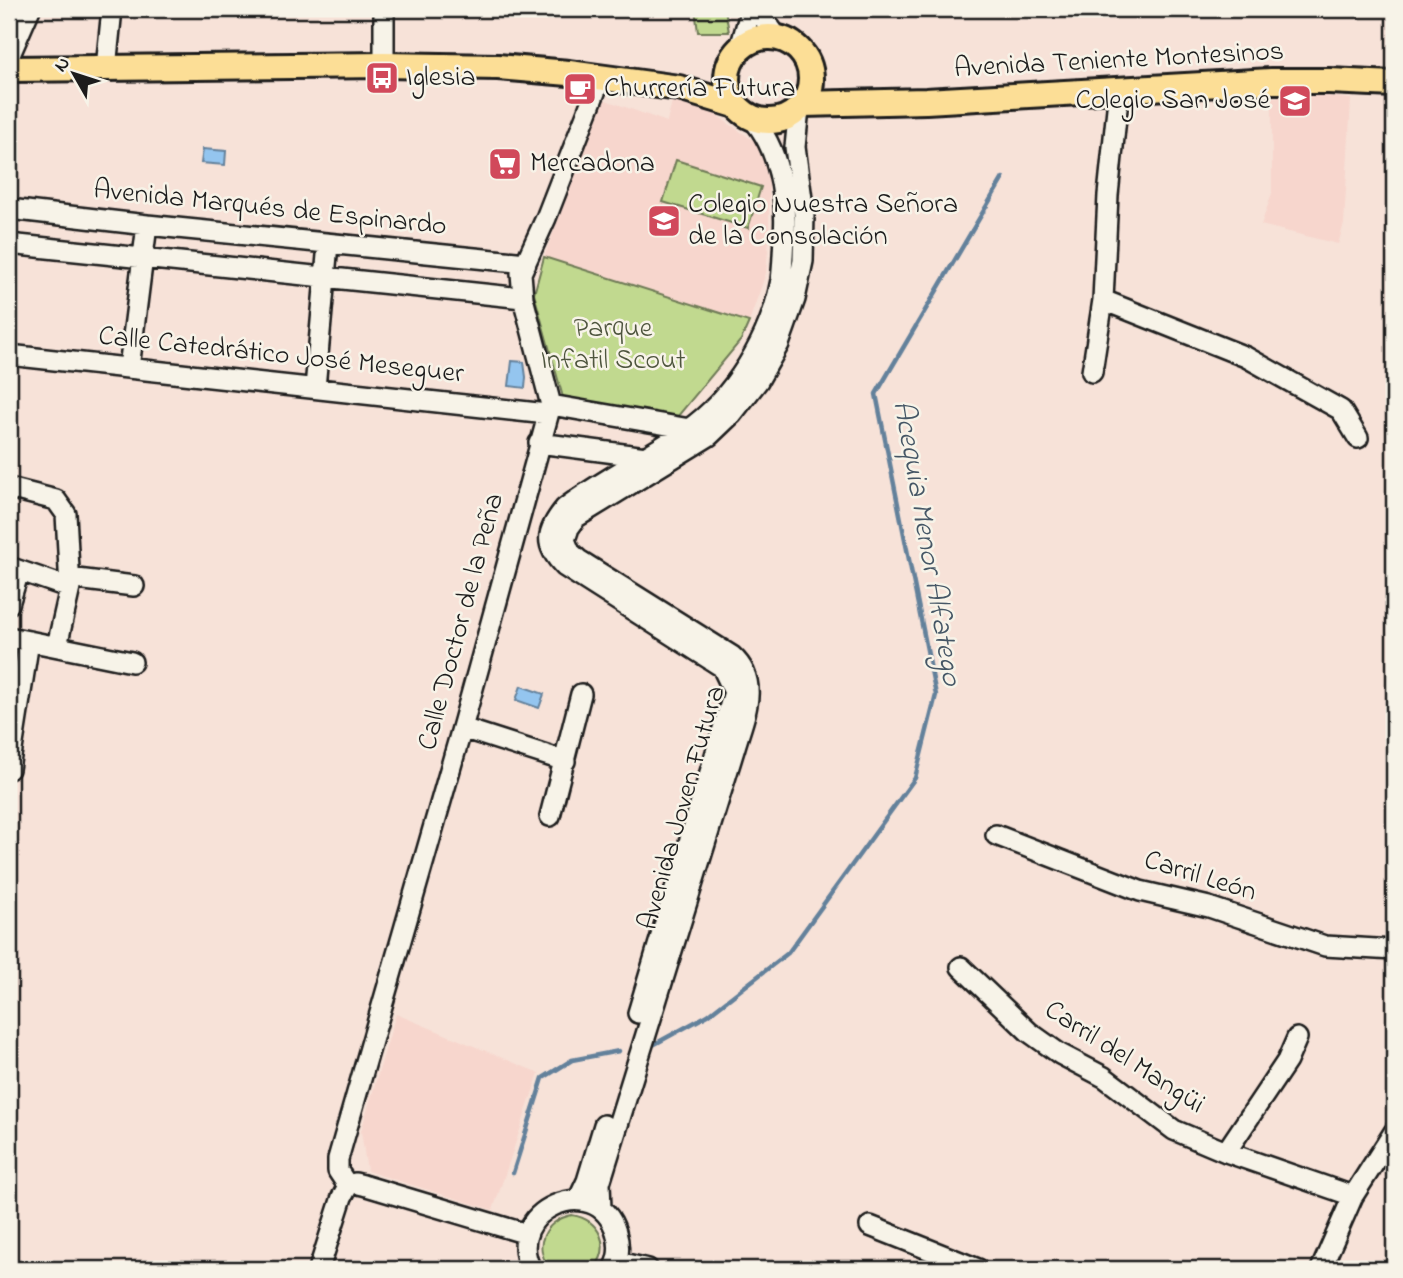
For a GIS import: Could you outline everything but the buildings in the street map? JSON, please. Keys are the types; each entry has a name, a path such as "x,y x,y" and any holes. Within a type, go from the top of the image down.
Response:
{"main road":[{"path":"9,69 384,65 498,67 679,88 743,111 771,121 791,115 801,106 811,81 807,61 802,53 786,40 777,37 757,38 734,55 727,73 728,89 743,111"},
{"path":"679,88 705,84 727,73"},
{"name":"Avenida Teniente Montesinos","path":"811,81 823,92 848,103"},
{"name":"Avenida Teniente Montesinos","path":"801,106 926,102 1119,89 1303,81 1394,84"}],"street":[{"path":"106,68 112,9"},
{"path":"384,9 384,65"},
{"path":"740,48 751,9"},
{"path":"757,9 777,37"},
{"path":"9,57 22,17"},
{"path":"549,410 521,282 526,263 547,218 601,77"},
{"path":"1092,372 1103,300 1108,195 1119,89"},
{"name":"Avenida Joven Futura","path":"601,1209 600,1184 748,704 749,685 744,670 732,656 579,560 570,552 565,540 577,517 709,436 732,414 758,381 779,344 795,299 803,261 804,214 795,147 801,106"},
{"name":"Avenida Joven Futura","path":"578,1200 587,1181 734,692 726,672 717,663 565,567 551,553 552,523 565,508 690,429 710,411 748,366 762,339 781,281 785,223 779,175 770,141 743,111"},
{"name":"Avenida Marqués de Espinardo","path":"9,209 526,263"},
{"path":"129,368 147,225"},
{"path":"9,244 523,299"},
{"path":"314,388 328,244"},
{"path":"1103,300 1246,356 1341,410 1358,438"},
{"name":"Calle Catedrático José Meseguer","path":"9,355 549,410 690,429"},
{"name":"Calle Doctor de la Peña","path":"348,1186 338,1171 338,1160 462,728 549,410"},
{"path":"539,443 646,457"},
{"path":"9,488 56,500 66,514 69,583 57,646"},
{"path":"9,604 14,569 69,583 134,586"},
{"path":"9,637 132,662"},
{"path":"9,769 29,640"},
{"path":"550,816 581,694"},
{"path":"462,728 565,761"},
{"name":"Carril León","path":"996,835 1140,891 1209,907 1325,946 1394,950"},
{"name":"Carril del Mangüi","path":"961,967 1029,1032 1060,1054 1104,1077 1174,1130 1226,1152 1353,1196"},
{"path":"1226,1152 1287,1061 1297,1038"},
{"path":"1321,1269 1353,1196 1394,1132"},
{"path":"319,1269 342,1197 348,1186 358,1183 527,1234"},
{"path":"531,1269 525,1249 527,1234 536,1218 550,1206 563,1201 578,1200 601,1209 614,1224 620,1242 615,1266 648,1269"},
{"path":"870,1226 978,1269"}],"shaded area":[{"path":"1326,96 1351,99 1344,224 1338,244 1261,225 1272,193 1272,97"},
{"name":"Colegio Nuestra Señora de la Consolación","path":"673,97 707,103 716,115 757,143 769,181 769,239 766,273 749,322 544,257 603,99 667,122"},
{"path":"396,1014 539,1073 493,1210 367,1171 361,1131"}],"green space":[{"path":"695,9 725,9 729,32 698,32"},
{"path":"676,160 761,187 748,228 663,202"},
{"name":"Parque Infatil Scout","path":"544,257 749,322 741,340 678,416 564,401 534,294"},
{"path":"572,1215 590,1222 600,1235 602,1252 594,1269 551,1269 545,1261 542,1244 548,1228"}],"water":[{"path":"203,149 226,151 225,165 201,163"},
{"path":"512,361 524,362 525,388 509,386"},
{"path":"521,686 544,694 539,708 516,700"}],"waterway":[{"name":"Acequia Menor Alfatego","path":"653,1045 708,1015 788,953 915,778 936,695 876,394 1003,178"},
{"name":"Acequia Menor Alfatego","path":"513,1173 543,1078 572,1060 619,1051"}],"place":[{"name":"Iglesia","path":"382,78"},
{"name":"Churrería Futura","path":"580,89"},
{"name":"Colegio San José","path":"1295,101"},
{"name":"Mercadona","path":"505,164"},
{"name":"Colegio Nuestra Señora de la Consolación","path":"664,221"}]}
